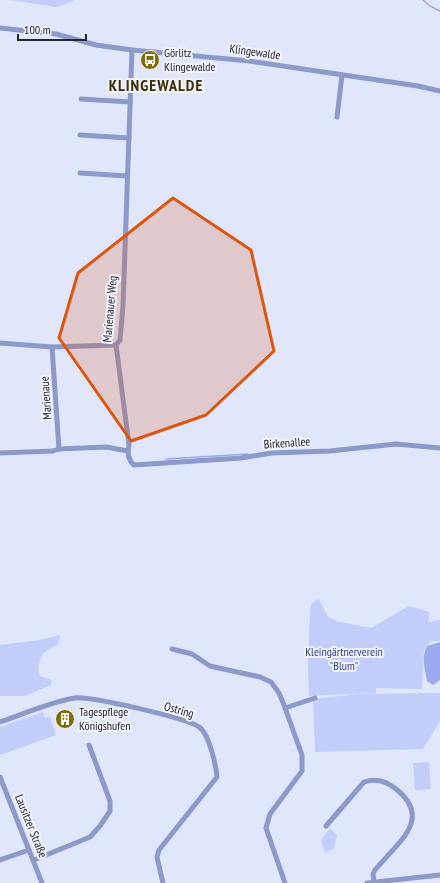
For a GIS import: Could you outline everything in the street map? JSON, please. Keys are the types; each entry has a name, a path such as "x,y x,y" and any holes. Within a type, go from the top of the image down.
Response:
{"street":[{"name":"Klingewalde","path":"0,28 56,34 96,45 132,50 249,61 440,91"},
{"name":"Marienauer Weg","path":"132,50 122,306 120,340 116,345 129,445 128,451 130,462 134,465"},
{"path":"337,117 342,75"},
{"path":"81,99 130,102"},
{"path":"80,135 129,138"},
{"path":"80,173 127,176"},
{"path":"0,344 52,347 116,345"},
{"name":"Marienaue","path":"52,347 59,449"},
{"name":"Birkenallee","path":"134,465 242,458 272,453 330,451 396,444 440,448"},
{"path":"0,453 106,447 128,451"},
{"path":"172,649 192,654 210,666 266,679 275,687 285,708 302,755 303,765 300,776 270,814 266,828 285,883"},
{"name":"Ostring","path":"0,722 68,700 83,698 167,716 200,727 216,764 217,777 159,850 157,857 163,883"},
{"path":"285,708 315,698"},
{"path":"34,860 90,837 100,826 110,811 110,801 89,745"},
{"name":"Lausitzer Straße","path":"0,777 42,883"},
{"path":"326,826 364,782 384,781 407,799 413,810 411,826 375,870 373,874 374,882"},
{"path":"0,860 29,850"},
{"path":"367,883 440,875"}],"highlighted area":[{"path":"173,198 251,250 274,351 206,415 131,441 59,338 78,273"}],"green space":[{"path":"11,0 76,0 56,7"},
{"name":"Kleingärtnerverein \"Blum\"","path":"319,599 328,617 339,622 371,628 409,606 429,612 429,622 440,620 440,641 431,641 424,649 422,689 376,688 376,693 309,696 308,665 310,610 312,603"},
{"path":"60,635 58,644 43,653 38,666 40,676 52,680 51,685 25,696 0,696 0,645 39,640"},
{"name":"Kleingärtnerverein \"Blum\"","path":"440,693 440,721 423,749 315,752 313,699 359,694"},
{"path":"43,712 45,718 50,716 56,735 0,755 0,727"},
{"path":"429,762 431,789 415,790 413,763"},
{"path":"330,828 337,836 334,848 325,853 321,840"}],"shaded area":[{"path":"440,642 440,680 433,685 427,681 424,654 427,646"}],"waterway":[{"path":"423,0 430,6 440,11"},
{"path":"166,459 248,454"}],"place":[{"name":"Görlitz Klingewalde","path":"150,60"},
{"name":"Tagespflege Königshufen","path":"65,719"}],"district":[{"name":"KLINGEWALDE","path":"156,85"}]}
